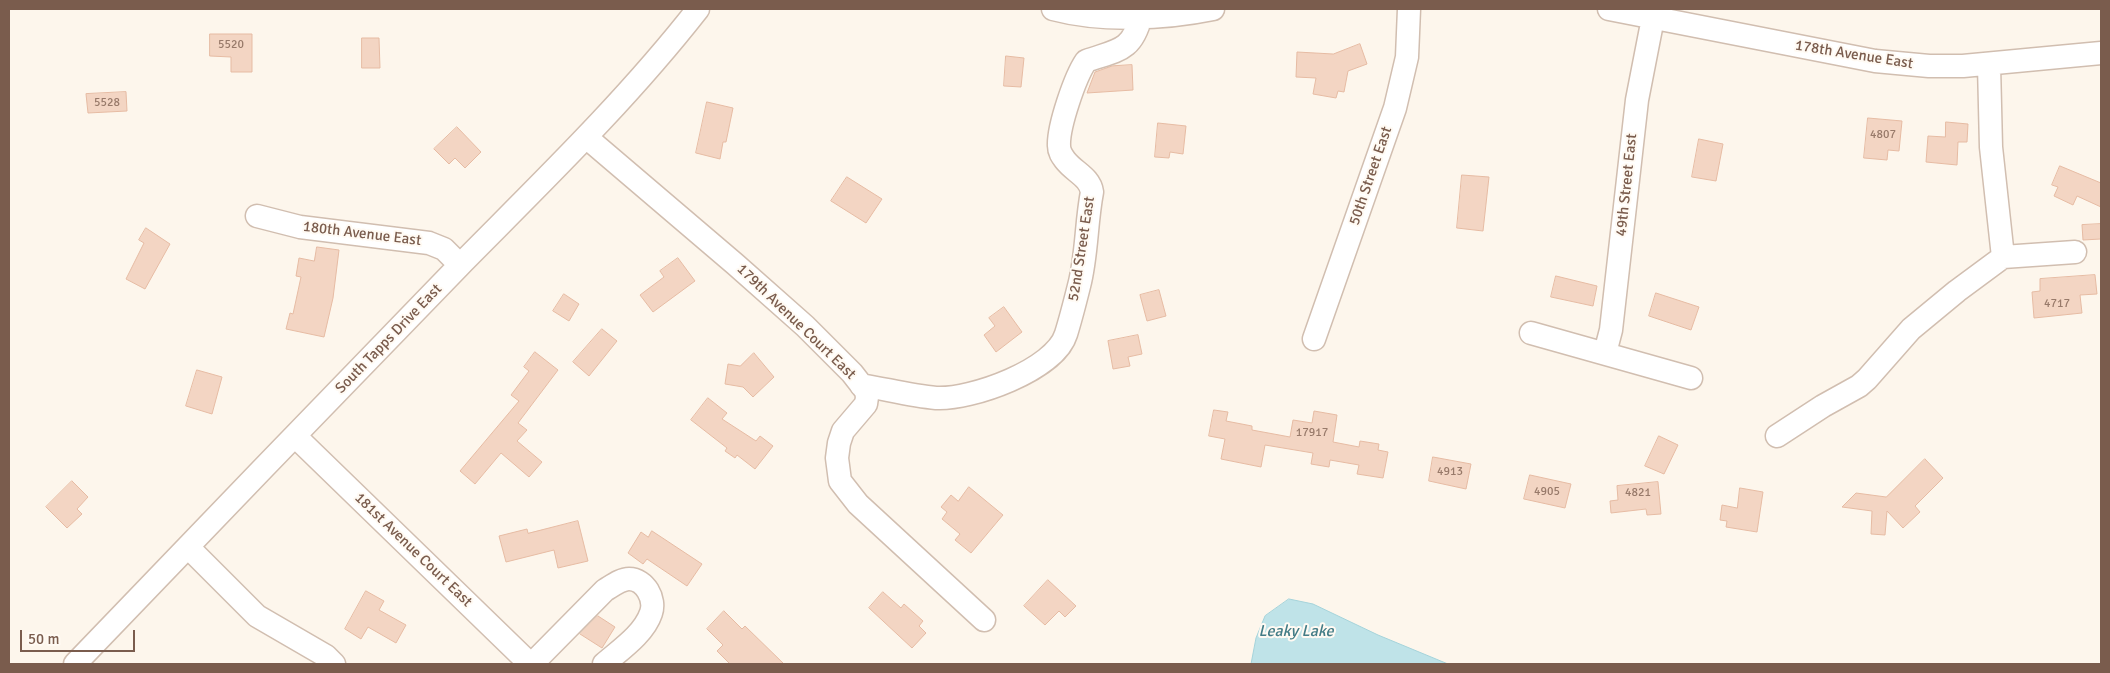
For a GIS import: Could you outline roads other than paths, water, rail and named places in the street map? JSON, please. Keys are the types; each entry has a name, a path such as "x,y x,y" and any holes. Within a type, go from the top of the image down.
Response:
{"street":[{"name":"South Tapps Drive East","path":"74,664 460,265 551,175 644,75 698,9"},
{"path":"1053,9 1070,13 1108,17 1141,16 1212,9"},
{"name":"50th Street East","path":"1314,339 1395,108 1407,57 1409,9"},
{"name":"178th Avenue East","path":"1609,9 1653,18 1693,17 1875,62 1929,66 1989,65 2101,53"},
{"name":"52nd Street East","path":"861,385 930,397 958,396 978,392 1032,369 1050,358 1059,348 1066,334 1079,286 1092,192 1089,182 1070,167 1060,152 1059,145 1064,120 1076,80 1086,60 1126,46 1137,34 1141,16"},
{"name":"49th Street East","path":"1605,353 1611,330 1637,100 1653,18"},
{"path":"1989,65 1990,146 2003,257"},
{"name":"179th Avenue Court East","path":"586,137 735,264 798,320 852,373 868,397 866,404 844,431 839,443 837,458 840,481 858,504 984,620"},
{"name":"180th Avenue East","path":"257,216 300,227 429,243 444,249 460,265"},
{"path":"1777,436 1863,383 1911,329 2003,257 2076,252"},
{"path":"1531,333 1690,378"},
{"name":"181st Avenue Court East","path":"296,436 531,664"},
{"path":"188,547 256,616 326,656 334,664"},
{"path":"531,664 605,590 617,583 630,579 641,583 647,589 653,602 652,612 645,625 604,664"}],"water":[{"name":"Leaky Lake","path":"1289,599 1313,604 1378,635 1448,664 1251,664 1256,638 1265,616"}]}
